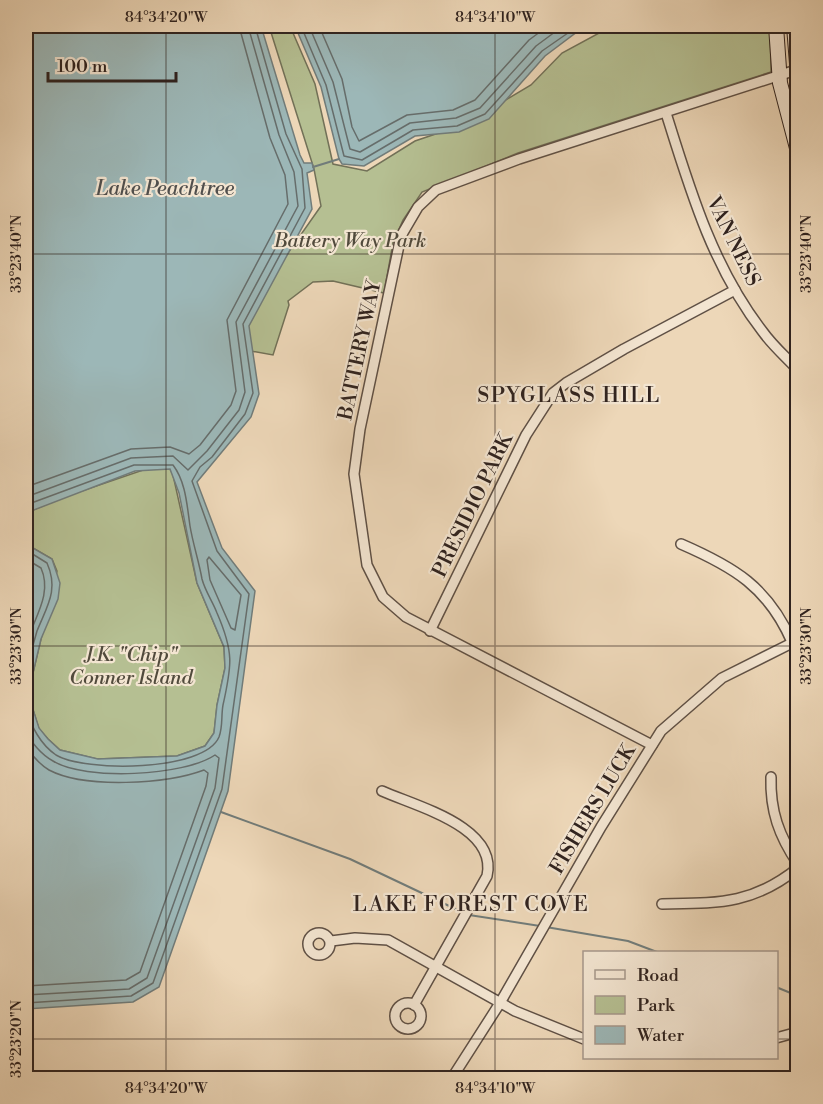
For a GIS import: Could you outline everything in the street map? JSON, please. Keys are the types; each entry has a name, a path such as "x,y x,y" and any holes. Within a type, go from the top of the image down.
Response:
{"main road":[{"path":"776,26 779,75 798,152"},
{"path":"794,26 797,73"}],"street":[{"name":"BATTERY WAY","path":"652,745 430,631 393,608 374,582 367,565 354,483 360,429 404,229 418,207 436,190 519,159 779,75 797,73"},
{"name":"VAN NESS","path":"666,113 695,207 735,290 763,332 798,370"},
{"name":"PRESIDIO PARK","path":"430,631 526,435 553,393 566,382 624,349 735,290"},
{"path":"681,544 723,564 754,585 782,618 795,641"},
{"name":"FISHERS LUCK","path":"452,1078 500,1003 544,924 652,745 668,724 722,678 795,641"},
{"path":"662,904 729,902 766,888 798,866 775,823 770,798 771,777"},
{"path":"382,791 474,834 483,844 489,856 487,876 414,1005"},
{"path":"330,941 355,938 388,940 500,1003 571,1036 583,1039"},
{"path":"778,1038 798,1032"}],"green space":[{"name":"Battery Way Park","path":"269,26 290,26 315,84 333,164 367,171 415,141 465,124 531,85 562,53 612,26 770,26 771,72 518,153 422,192 403,220 393,243 384,293 333,281 313,282 288,301 289,305 273,355 240,349 262,290 321,206 314,169"},
{"name":"J.K. \"Chip\" Conner Island","path":"146,469 170,469 173,475 197,583 224,647 225,668 214,733 205,746 177,756 97,759 60,750 48,739 39,729 28,694 57,571 52,559 26,544 26,513 64,497"}],"water":[{"name":"Lake Peachtree","path":"26,26 261,26 300,155 304,163 312,163 314,170 307,173 312,209 249,326 259,394 251,417 197,482 222,548 255,591 228,791 159,987 133,1002 26,1009 26,544 52,559 60,583 58,599 41,639 28,694 39,728 60,750 98,759 177,756 205,746 214,733 225,668 224,647 197,583 179,493 170,469 135,471 26,513"},
{"path":"295,26 595,26 577,32 545,56 489,119 459,132 415,136 364,166 342,164 339,159 321,87"}],"waterway":[{"path":"313,167 339,159"},
{"path":"221,812 350,859 464,913"},
{"path":"469,915 540,926"},
{"path":"546,927 628,941 654,951"},
{"path":"778,988 798,996"}],"district":[{"name":"SPYGLASS HILL","path":"569,395"},
{"name":"LAKE FOREST COVE","path":"471,904"}]}
